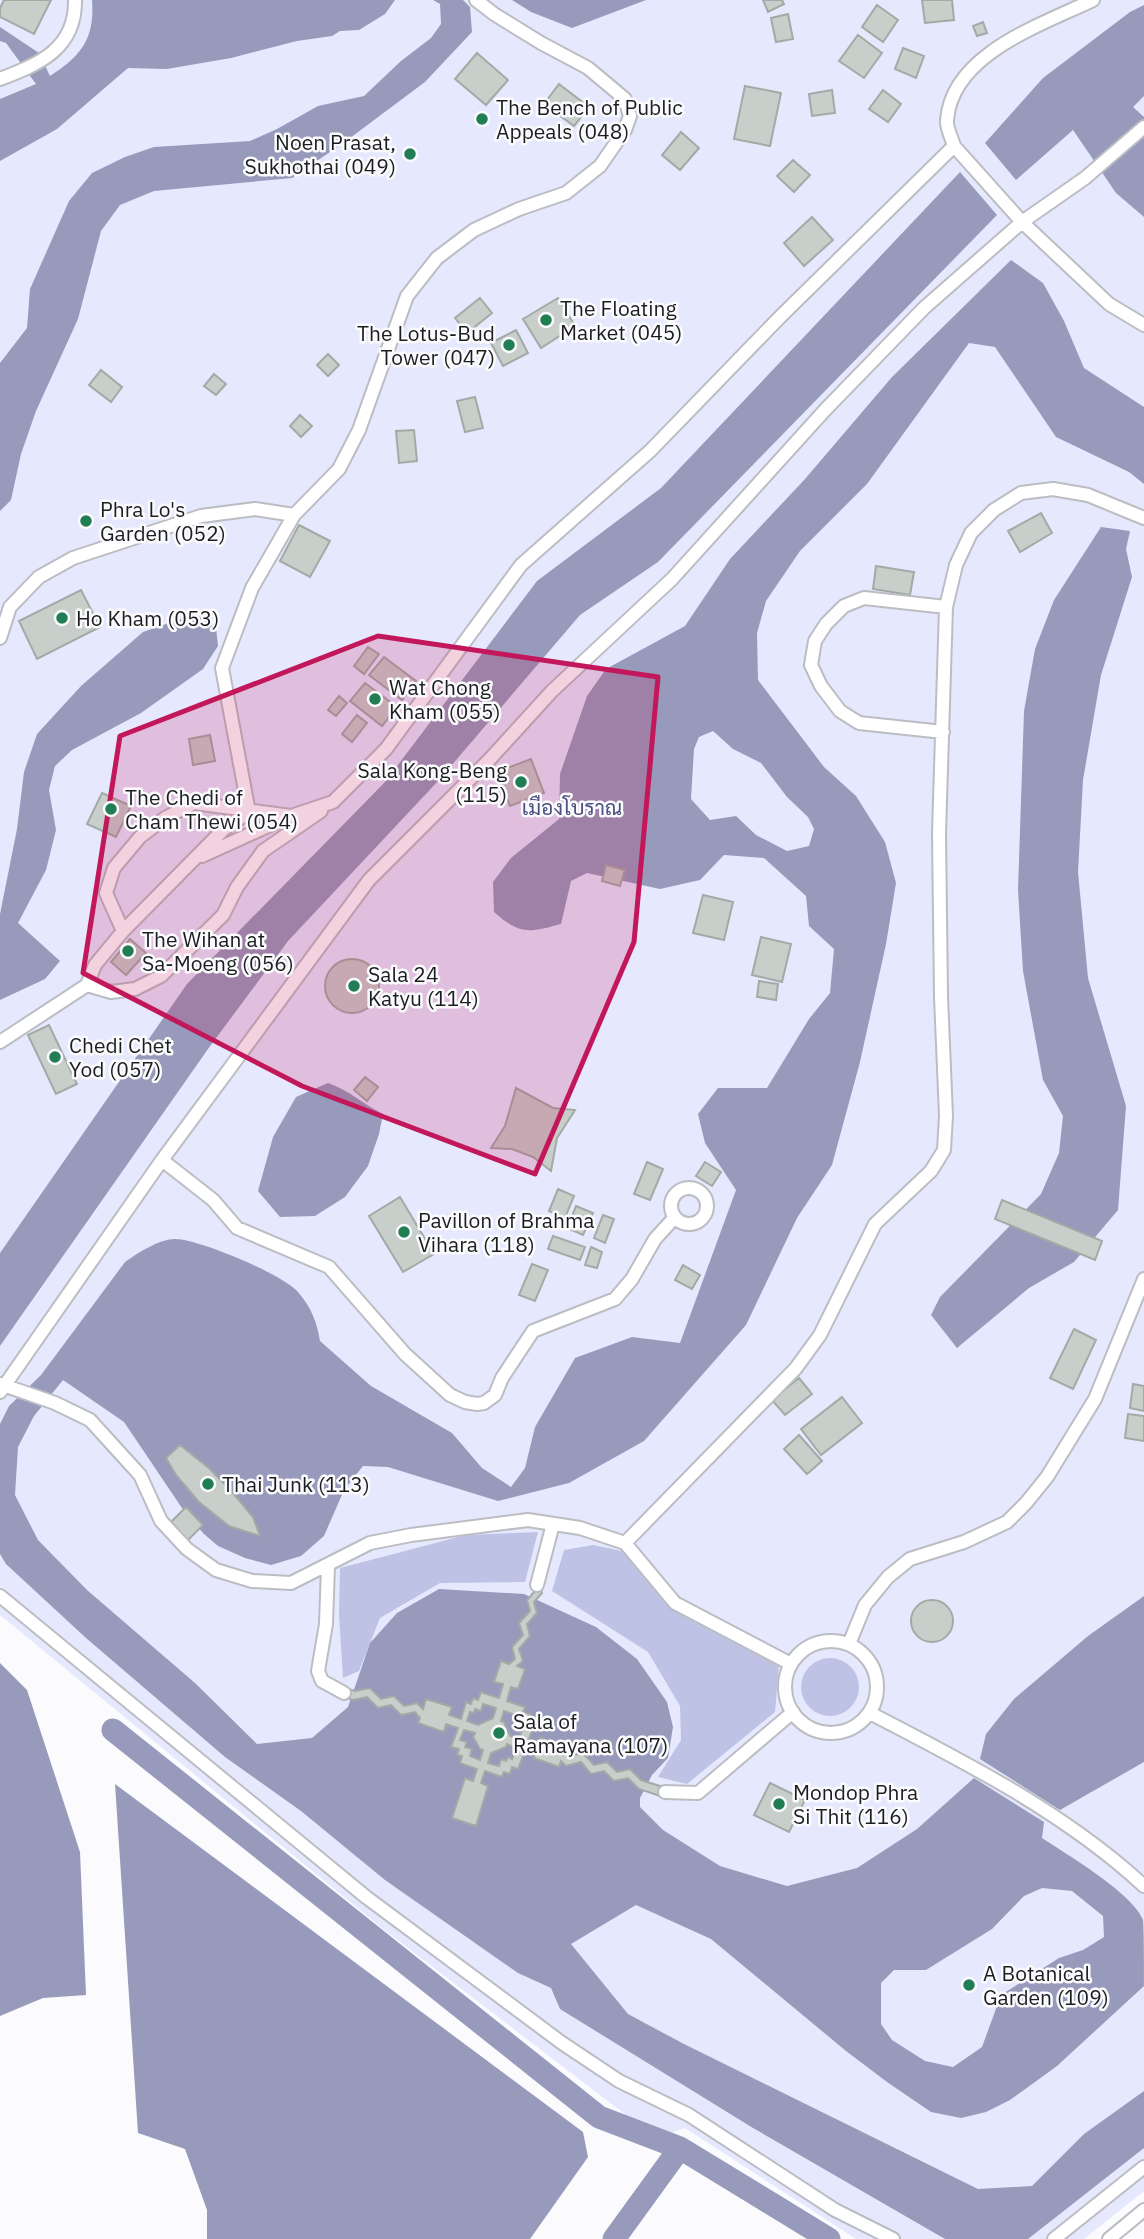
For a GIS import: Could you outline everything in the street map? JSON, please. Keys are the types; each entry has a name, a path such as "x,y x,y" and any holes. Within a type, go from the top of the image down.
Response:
{"lane":[{"path":"0,79 52,55 64,40 75,13 75,0"},
{"path":"248,811 222,668 252,588 294,515 339,469 359,430 407,296 437,258 474,230 519,209 566,193 600,166 625,130 630,116 625,99 588,68 529,36 476,0"},
{"path":"1093,0 991,52 965,73 955,89 947,122 954,146 1022,222 1109,304 1144,325"},
{"path":"791,1664 676,1603 625,1544 580,1528 528,1520 411,1535 370,1544 291,1583 252,1581 216,1570 187,1549 161,1521 140,1475 90,1420 55,1403 1,1387 162,1160 369,880 490,759 552,691 673,579 825,410 924,308 1022,222 1085,178 1144,127"},
{"path":"87,985 111,992 135,989 161,976 223,915 237,887 263,851 333,802 386,749 521,565 650,451 779,318 954,146"},
{"path":"625,1544 796,1368 820,1335 875,1224 931,1171 944,1150 946,1116 939,833 946,607 956,565 971,533 994,510 1021,493 1053,489 1088,495 1144,518"},
{"path":"0,638 10,607 39,577 73,558 201,516 255,509 294,515"},
{"path":"943,732 859,723 840,711 821,686 811,665 815,642 826,624 844,606 864,598 946,607"},
{"path":"193,860 290,816 333,802"},
{"path":"123,931 106,893 114,868 140,837 165,818 194,803 290,816"},
{"path":"0,1042 87,985 96,965 123,931 224,829 248,811"},
{"path":"162,1160 213,1200 237,1228 329,1267 405,1354 450,1395 477,1404 484,1403 495,1395 502,1378 533,1331 615,1299 632,1279 655,1239 676,1217"},
{"path":"849,1644 865,1605 888,1577 910,1559 964,1542 985,1532 1007,1521 1026,1503 1047,1477 1095,1399 1144,1279"},
{"path":"537,1585 553,1524"},
{"path":"328,1566 326,1624 318,1671 322,1681 344,1693"},
{"path":"0,1595 366,1897 562,2043 619,2081 689,2115 835,2210 893,2239"},
{"path":"826,1641 849,1644 862,1653 874,1669 878,1685 876,1700 870,1713 853,1727 838,1732 818,1731 804,1724 793,1712 786,1697 785,1683 791,1664 808,1647 826,1641"},
{"path":"665,1792 698,1793 793,1712"},
{"path":"870,1713 968,1764 1058,1820 1116,1860 1144,1886"},
{"path":"1054,2239 1144,2167"},
{"path":"1109,2239 1144,2210"}],"highlighted area":[{"path":"378,636 658,677 634,942 535,1174 302,1086 83,973 120,736"}],"green space":[{"name":"เมืองโบราณ","path":"0,0 1144,0 1144,2191 1084,2239 856,2239 685,2128 656,2138 383,1929 0,1615"}],"shaded area":[{"path":"92,0 395,0 385,14 359,30 340,31 332,36 167,69 128,68 57,129 0,161 0,99 36,84 6,43 0,41 0,27 39,53 50,76 70,61 84,45 91,26"},
{"path":"433,0 463,0 470,7 472,32 425,82 292,178 154,191 120,205 101,231 78,319 36,411 21,454 11,500 0,511 0,363 27,328 30,289 69,201 92,173 154,147 250,141 318,106 364,96 401,61 431,38 441,24 440,4"},
{"path":"512,0 646,0 572,28 531,12"},
{"path":"1144,5 1144,96 1133,107 1144,117 1144,217 1116,193 1073,130 1016,180 985,143 1043,78 1130,12"},
{"path":"960,172 997,215 658,562 580,615 439,780 288,941 208,1049 0,1346 0,1253 187,984 385,782 537,581 661,488"},
{"path":"1011,260 1043,283 1064,321 1084,368 1144,407 1144,484 1129,472 1056,437 995,347 969,343 867,484 800,551 766,601 757,633 758,680 824,767 856,796 885,842 896,883 886,944 860,1062 832,1165 797,1218 746,1325 644,1441 569,1483 498,1501 388,1467 363,1466 344,1490 324,1536 301,1556 271,1565 245,1558 218,1546 204,1534 186,1514 124,1422 63,1380 34,1416 18,1447 15,1495 38,1540 87,1590 195,1683 257,1744 312,1738 348,1707 370,1643 397,1613 439,1589 524,1594 596,1627 637,1659 667,1702 673,1727 668,1758 652,1775 640,1798 640,1807 663,1830 720,1866 787,1886 857,1868 917,1829 974,1778 1044,1822 1042,1838 1098,1875 1127,1898 1137,1910 1143,1920 1144,1986 1057,2066 1010,2100 986,2112 961,2118 931,2112 846,2051 711,1939 636,1905 571,1944 628,2014 978,2189 1032,2186 1084,2134 1144,2091 1144,2148 1028,2239 945,2239 753,2128 560,2009 551,1988 518,1973 385,1880 301,1811 225,1757 86,1638 6,1564 0,1554 0,1424 9,1406 41,1375 125,1262 162,1242 174,1239 201,1244 259,1267 290,1285 310,1309 320,1341 371,1386 452,1433 482,1468 511,1487 525,1468 535,1427 575,1358 632,1337 680,1343 736,1190 705,1143 698,1114 718,1088 767,1088 809,1019 830,993 834,949 809,926 806,896 764,858 724,855 700,880 660,889 587,873 571,881 561,924 532,930 511,925 494,912 493,882 511,858 559,819 560,774 587,696 606,669 685,626 730,559 805,479 892,377","holes":["713,731 733,749 761,763 787,797 808,817 814,829 809,846 787,851 756,835 736,816 710,820 691,799 694,749 699,737","1042,1888 1072,1891 1103,1916 1104,1937 1083,1950 1059,1958 1001,1995 982,2047 953,2067 925,2061 892,2040 881,2024 881,1983 894,1970 926,1970 992,1929 1024,1896"]},
{"path":"1101,527 1130,531 1126,549 1132,577 1101,675 1083,780 1078,872 1088,978 1126,1106 1118,1210 1074,1262 1029,1288 957,1348 931,1315 940,1297 1041,1194 1059,1153 1063,1116 1043,1080 1023,971 1018,890 1024,711 1035,649 1054,600"},
{"path":"195,614 216,627 218,646 203,669 141,713 72,750 55,766 49,790 56,830 46,870 18,923 60,961 45,979 0,1000 0,914 17,829 24,772 37,734 81,686 143,632"},
{"path":"328,1083 343,1089 383,1114 368,1166 345,1197 315,1216 280,1217 258,1191 273,1137 296,1097"},
{"path":"538,1532 525,1582 440,1583 380,1618 359,1671 343,1678 339,1614 340,1568 466,1535"},
{"path":"593,1545 622,1551 664,1600 694,1622 740,1642 779,1665 775,1712 687,1784 658,1777 681,1740 680,1706 648,1652 552,1591 564,1550"},
{"path":"1144,1596 1144,1762 1060,1810 980,1759 986,1734 1014,1699 1088,1636"},
{"path":"830,1658 841,1660 854,1671 859,1687 857,1698 846,1711 830,1716 819,1714 806,1703 801,1687 803,1676 814,1663"},
{"path":"0,1663 27,1690 80,1852 86,1995 43,1998 0,2016"},
{"path":"115,1784 583,2132 588,2157 530,2239 207,2239 207,2210 185,2149 138,2133"}],"building":[{"path":"4,0 51,0 34,34 0,17"},
{"path":"763,0 782,0 784,4 768,12"},
{"path":"922,0 952,0 954,20 925,23"},
{"path":"877,5 898,20 883,42 862,27"},
{"path":"788,14 793,39 776,42 771,18"},
{"path":"983,22 987,33 977,36 973,26"},
{"path":"858,35 882,53 864,78 839,61"},
{"path":"903,48 924,56 916,78 895,69"},
{"path":"477,53 508,80 486,105 455,79"},
{"path":"559,84 589,107 574,126 544,104"},
{"path":"745,86 781,93 770,146 734,139"},
{"path":"832,90 835,113 812,116 809,94"},
{"path":"883,90 901,104 888,122 869,109"},
{"path":"681,132 699,148 680,170 662,155"},
{"path":"793,160 810,175 794,192 777,176"},
{"path":"812,217 833,240 804,266 784,243"},
{"path":"480,298 492,313 467,333 455,318"},
{"path":"558,298 575,326 541,348 523,319"},
{"path":"516,330 528,353 503,366 491,343"},
{"path":"328,354 339,365 328,376 317,365"},
{"path":"101,370 122,387 111,402 89,385"},
{"path":"214,374 226,384 216,395 204,386"},
{"path":"475,397 483,428 465,432 457,401"},
{"path":"300,415 312,426 301,437 290,426"},
{"path":"414,430 417,461 399,463 396,431"},
{"path":"1041,513 1052,533 1020,552 1008,531"},
{"path":"299,525 330,541 310,577 280,561"},
{"path":"876,566 914,572 910,595 873,589"},
{"path":"81,590 100,627 37,659 19,621"},
{"path":"368,647 379,654 364,674 354,666"},
{"path":"384,657 416,681 402,700 369,675"},
{"path":"365,683 397,707 382,726 350,701"},
{"path":"339,696 347,703 336,716 328,710"},
{"path":"357,715 367,723 352,742 342,734"},
{"path":"210,735 215,761 193,765 189,739"},
{"path":"531,759 544,793 510,806 497,772"},
{"path":"102,793 131,806 116,837 87,824"},
{"path":"606,865 625,870 620,886 602,881"},
{"path":"703,895 733,902 724,940 693,933"},
{"path":"761,937 791,944 782,982 752,975"},
{"path":"130,939 146,953 126,975 111,962"},
{"path":"352,959 371,967 379,986 371,1005 352,1013 333,1005 325,986 333,967"},
{"path":"759,981 778,984 776,1000 757,997"},
{"path":"49,1025 77,1084 56,1094 28,1035"},
{"path":"365,1077 378,1087 367,1101 354,1090"},
{"path":"516,1088 553,1108 575,1110 557,1138 551,1171 533,1157 512,1149 491,1148 505,1126"},
{"path":"647,1162 663,1169 650,1200 634,1194"},
{"path":"705,1162 721,1172 712,1186 696,1176"},
{"path":"558,1189 574,1196 565,1218 549,1211"},
{"path":"400,1197 434,1254 403,1272 369,1216"},
{"path":"1002,1200 1102,1241 1095,1260 995,1219"},
{"path":"576,1206 593,1213 583,1235 567,1228"},
{"path":"603,1215 614,1219 605,1243 594,1238"},
{"path":"553,1236 585,1247 580,1260 548,1249"},
{"path":"591,1247 602,1252 597,1268 585,1265"},
{"path":"532,1264 548,1270 535,1301 519,1295"},
{"path":"683,1265 700,1275 692,1289 675,1280"},
{"path":"1074,1329 1096,1340 1073,1389 1050,1378"},
{"path":"799,1378 812,1394 785,1415 772,1400"},
{"path":"1133,1384 1144,1386 1144,1411 1130,1408"},
{"path":"842,1397 862,1423 821,1455 801,1429"},
{"path":"1128,1414 1144,1416 1144,1441 1125,1438"},
{"path":"799,1435 822,1461 807,1474 784,1449"},
{"path":"180,1445 210,1469 233,1493 253,1517 260,1536 229,1526 199,1502 176,1475 166,1458"},
{"path":"186,1507 203,1525 187,1541 170,1523"},
{"path":"539,1584 542,1593 534,1602 537,1613 527,1624 530,1636 519,1649 523,1661 517,1666 525,1669 518,1689 511,1687 507,1701 525,1707 523,1712 530,1714 528,1719 535,1722 528,1742 538,1746 541,1738 566,1746 564,1753 568,1757 583,1753 594,1765 607,1762 617,1772 630,1769 641,1780 666,1788 663,1797 639,1789 628,1778 614,1781 604,1771 591,1774 581,1762 566,1766 561,1761 559,1767 534,1758 535,1754 525,1751 518,1769 512,1767 510,1774 504,1772 502,1777 485,1771 481,1783 488,1786 476,1826 452,1818 465,1778 473,1781 477,1769 460,1763 462,1756 457,1755 459,1749 451,1747 458,1728 446,1724 444,1732 418,1723 420,1718 415,1712 401,1715 391,1705 378,1708 367,1697 353,1700 342,1697 345,1688 355,1691 370,1688 381,1699 394,1696 404,1706 417,1703 423,1709 426,1699 452,1707 449,1715 461,1719 466,1702 471,1704 473,1698 478,1700 481,1692 499,1698 503,1684 494,1682 501,1661 509,1664 515,1659 512,1647 523,1635 519,1623 530,1611 527,1600 535,1591 533,1586","holes":["483,1704 496,1708 493,1718 478,1725 467,1721 470,1712 474,1713 475,1709 481,1711","504,1711 515,1715 514,1721 520,1723 518,1728 522,1730 519,1739 510,1736 501,1721","464,1730 475,1733 473,1737 483,1750 480,1760 470,1756 472,1749 465,1747 467,1742 460,1740","507,1744 516,1748 512,1759 501,1759 499,1766 488,1763 491,1753 506,1747"]},
{"path":"932,1600 947,1606 953,1621 947,1636 932,1642 917,1636 911,1621 917,1606"},
{"path":"770,1783 805,1800 789,1832 754,1815"}],"waterway":[{"path":"113,1730 599,2117 680,2148 829,2239"},
{"path":"614,2239 680,2148"}],"place":[{"name":"The Bench of Public Appeals (048)","path":"482,119"},
{"name":"Noen Prasat, Sukhothai (049)","path":"410,154"},
{"name":"The Floating Market (045)","path":"546,320"},
{"name":"The Lotus-Bud Tower (047)","path":"509,345"},
{"name":"Phra Lo's Garden (052)","path":"86,521"},
{"name":"Ho Kham (053)","path":"62,618"},
{"name":"Wat Chong Kham (055)","path":"375,699"},
{"name":"Sala Kong-Beng (115)","path":"521,782"},
{"name":"The Chedi of Cham Thewi (054)","path":"111,809"},
{"name":"The Wihan at Sa-Moeng (056)","path":"128,951"},
{"name":"Sala 24 Katyu (114)","path":"354,986"},
{"name":"Chedi Chet Yod (057)","path":"55,1057"},
{"name":"Pavillon of Brahma Vihara (118)","path":"404,1232"},
{"name":"Thai Junk (113)","path":"208,1484"},
{"name":"Sala of Ramayana (107)","path":"499,1733"},
{"name":"Mondop Phra Si Thit (116)","path":"779,1804"},
{"name":"A Botanical Garden (109)","path":"969,1985"}]}
